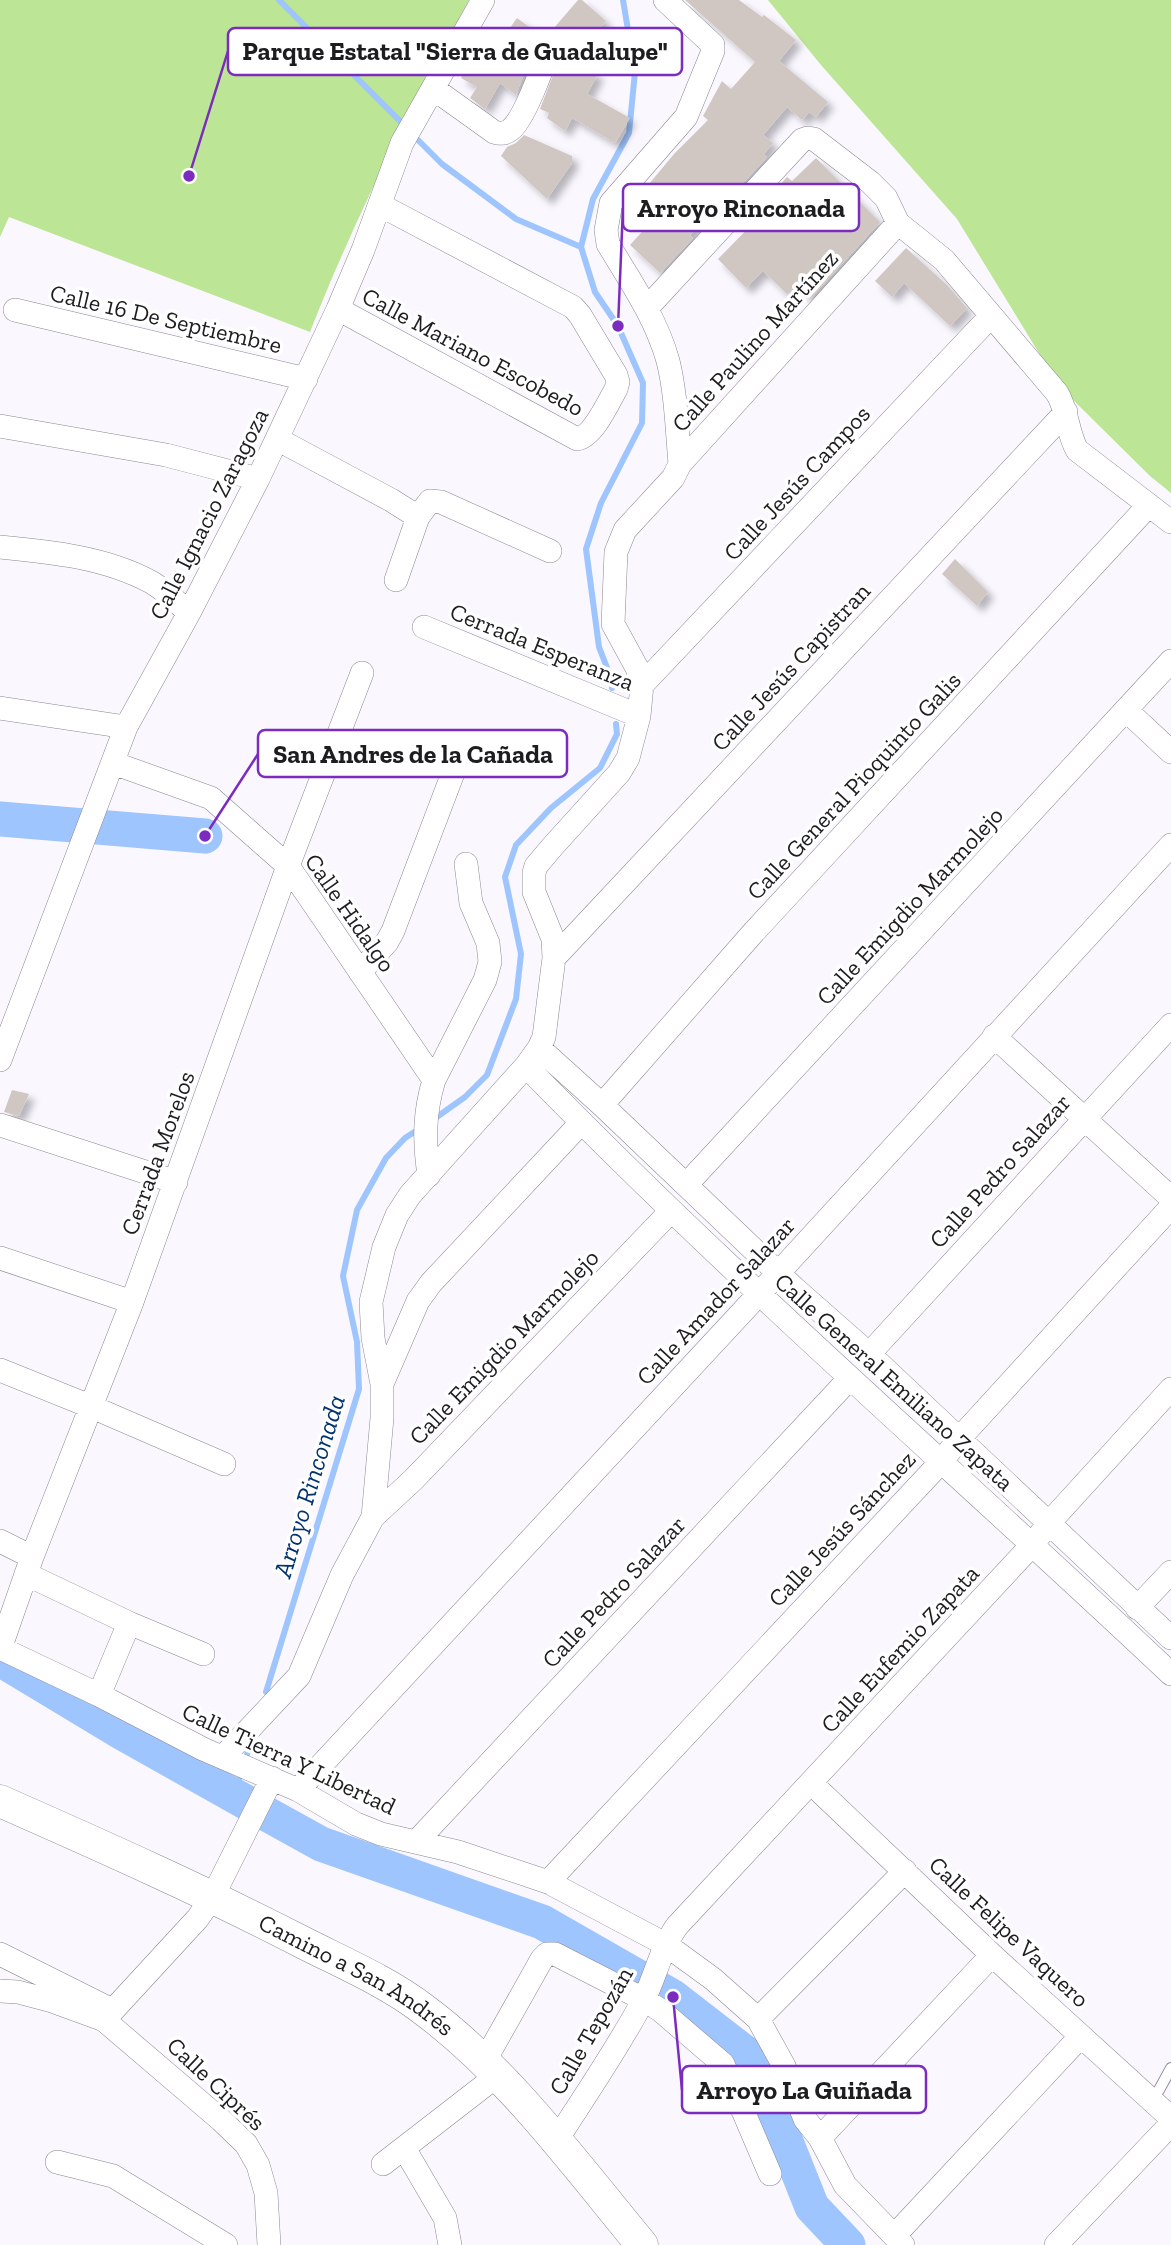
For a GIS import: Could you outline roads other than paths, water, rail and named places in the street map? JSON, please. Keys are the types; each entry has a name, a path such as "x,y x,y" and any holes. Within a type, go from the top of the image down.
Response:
{"street":[{"name":"Calle Ignacio Zaragoza","path":"0,1060 126,727 189,613 306,379 338,309 402,143 483,0"},
{"path":"665,0 714,48 685,117 610,206 606,237 647,308 668,362 680,464"},
{"path":"433,89 494,132 505,132 513,128 538,81 548,50"},
{"path":"647,308 802,140 814,139 870,182 886,198 898,223 944,260 1057,393 1066,412 1071,439 1077,450 1171,522"},
{"name":"Calle Mariano Escobedo","path":"338,309 570,437 583,439 589,433 616,389 616,375 580,315 564,301 380,205"},
{"name":"Calle Paulino Martínez","path":"642,685 637,668 613,624 616,552 625,530 673,478 680,464 898,223"},
{"name":"Calle 16 De Septiembre","path":"15,310 306,379"},
{"name":"Calle Jesús Campos","path":"642,685 990,317"},
{"name":"Calle Jesús Capistran","path":"554,958 1066,412"},
{"path":"0,426 166,455 258,479"},
{"path":"277,439 391,499 418,517"},
{"path":"396,580 418,517 428,503 441,502 550,551"},
{"name":"Calle General Pioquinto Galis","path":"602,1105 752,934 1149,505"},
{"path":"0,547 77,557 125,569 154,584 189,613"},
{"name":"Cerrada Esperanza","path":"424,627 639,716"},
{"name":"Calle Emigdio Marmolejo","path":"685,1185 1171,661"},
{"name":"Cerrada Morelos","path":"0,1649 29,1565 132,1302 288,866 362,673"},
{"path":"223,1757 299,1676 342,1575 373,1517 382,1418 382,1384 373,1338 371,1302 384,1247 397,1214 410,1195 533,1057 550,1000 554,958 553,939 534,892 536,866 624,767 639,716 642,685"},
{"path":"0,708 126,727"},
{"path":"1127,710 1171,752"},
{"path":"360,972 387,942 393,931 461,752"},
{"name":"Calle Hidalgo","path":"113,763 211,798 288,866 434,1080"},
{"name":"Calle Amador Salazar","path":"298,1790 1171,845"},
{"path":"429,1175 425,1147 425,1115 434,1080 485,980 491,962 488,943 471,903 466,864"},
{"name":"Calle Pedro Salazar","path":"869,1354 1171,1025"},
{"path":"994,1036 1171,1198"},
{"name":"Calle General Emiliano Zapata","path":"533,1057 602,1105 1171,1639"},
{"name":"Calle General Emiliano Zapata","path":"533,1057 581,1123 671,1211 1171,1674"},
{"path":"382,1384 413,1312 431,1283 581,1123"},
{"path":"0,1125 176,1182"},
{"name":"Calle Jesús Sánchez","path":"548,1882 942,1461 958,1440 1171,1207"},
{"name":"Calle Emigdio Marmolejo","path":"373,1517 413,1480 671,1211"},
{"path":"0,1258 132,1302"},
{"path":"0,1370 224,1464"},
{"name":"Calle Pedro Salazar","path":"416,1842 850,1378"},
{"name":"Calle Eufemio Zapata","path":"662,1954 677,1926 1033,1544 1171,1389"},
{"path":"0,1541 29,1565 129,1623 203,1654"},
{"path":"1137,1608 1171,1572"},
{"path":"99,1695 129,1623"},
{"name":"Calle Tierra Y Libertad","path":"0,1649 99,1695 203,1749 298,1790 356,1825 458,1852 548,1882 662,1954 713,1979 758,2019 783,2066 805,2119 820,2138 849,2191 899,2240"},
{"path":"108,2015 198,1918 213,1896 272,1778"},
{"name":"Calle Felipe Vaquero","path":"811,1783 992,1955 1171,2118"},
{"name":"Camino a San Andrés","path":"0,1801 213,1896 401,1993 458,2037 491,2069 556,2141 642,2245"},
{"path":"758,2019 905,1871"},
{"path":"0,1954 108,2015"},
{"path":"383,2164 491,2069 542,1959 547,1954 555,1954 645,1996 723,2064 770,2174"},
{"name":"Calle Tepozán","path":"556,2141 617,2048 645,1996 662,1954"},
{"path":"820,2138 992,1955"},
{"path":"0,1991 18,1992 108,2015"},
{"name":"Calle Ciprés","path":"108,2015 247,2144 258,2165 266,2193 269,2245"},
{"path":"899,2240 1081,2036"},
{"path":"1056,2245 1171,2124"},
{"path":"404,2148 445,2218 450,2245"},
{"path":"57,2162 113,2176 226,2245"}],"lane":[{"path":"1150,2099 1159,2090 1171,2068"}],"waterway":[{"name":"Arroyo Rinconada","path":"279,0 406,127"},
{"name":"Arroyo Rinconada","path":"612,688 599,647 586,549 601,503 642,423 643,383 618,326 595,292 581,247 593,199 629,133 635,72 623,0"},
{"name":"Arroyo Rinconada","path":"413,135 442,164 516,219 581,247"},
{"name":"Arroyo Rinconada","path":"434,1119 465,1097 487,1075 516,999 521,954 505,877 516,845 551,808 600,768 617,734 616,724"},
{"path":"0,810 85,821"},
{"path":"0,819 205,836"},
{"path":"96,822 205,836"},
{"name":"Arroyo Rinconada","path":"266,1692 359,1389 357,1342 343,1276 357,1210 386,1158 405,1138 419,1129"},
{"path":"0,1659 121,1732 249,1804"},
{"name":"Arroyo Rinconada","path":"234,1795 249,1748"},
{"path":"265,1813 321,1844 542,1922 673,1997 753,2059 812,2207 848,2245"}],"place":[{"name":"Parque Estatal \"Sierra de Guadalupe\"","path":"189,176"},
{"name":"Arroyo Rinconada","path":"618,326"},
{"name":"San Andres de la Cañada","path":"205,836"},
{"name":"Arroyo La Guiñada","path":"673,1997"}]}
